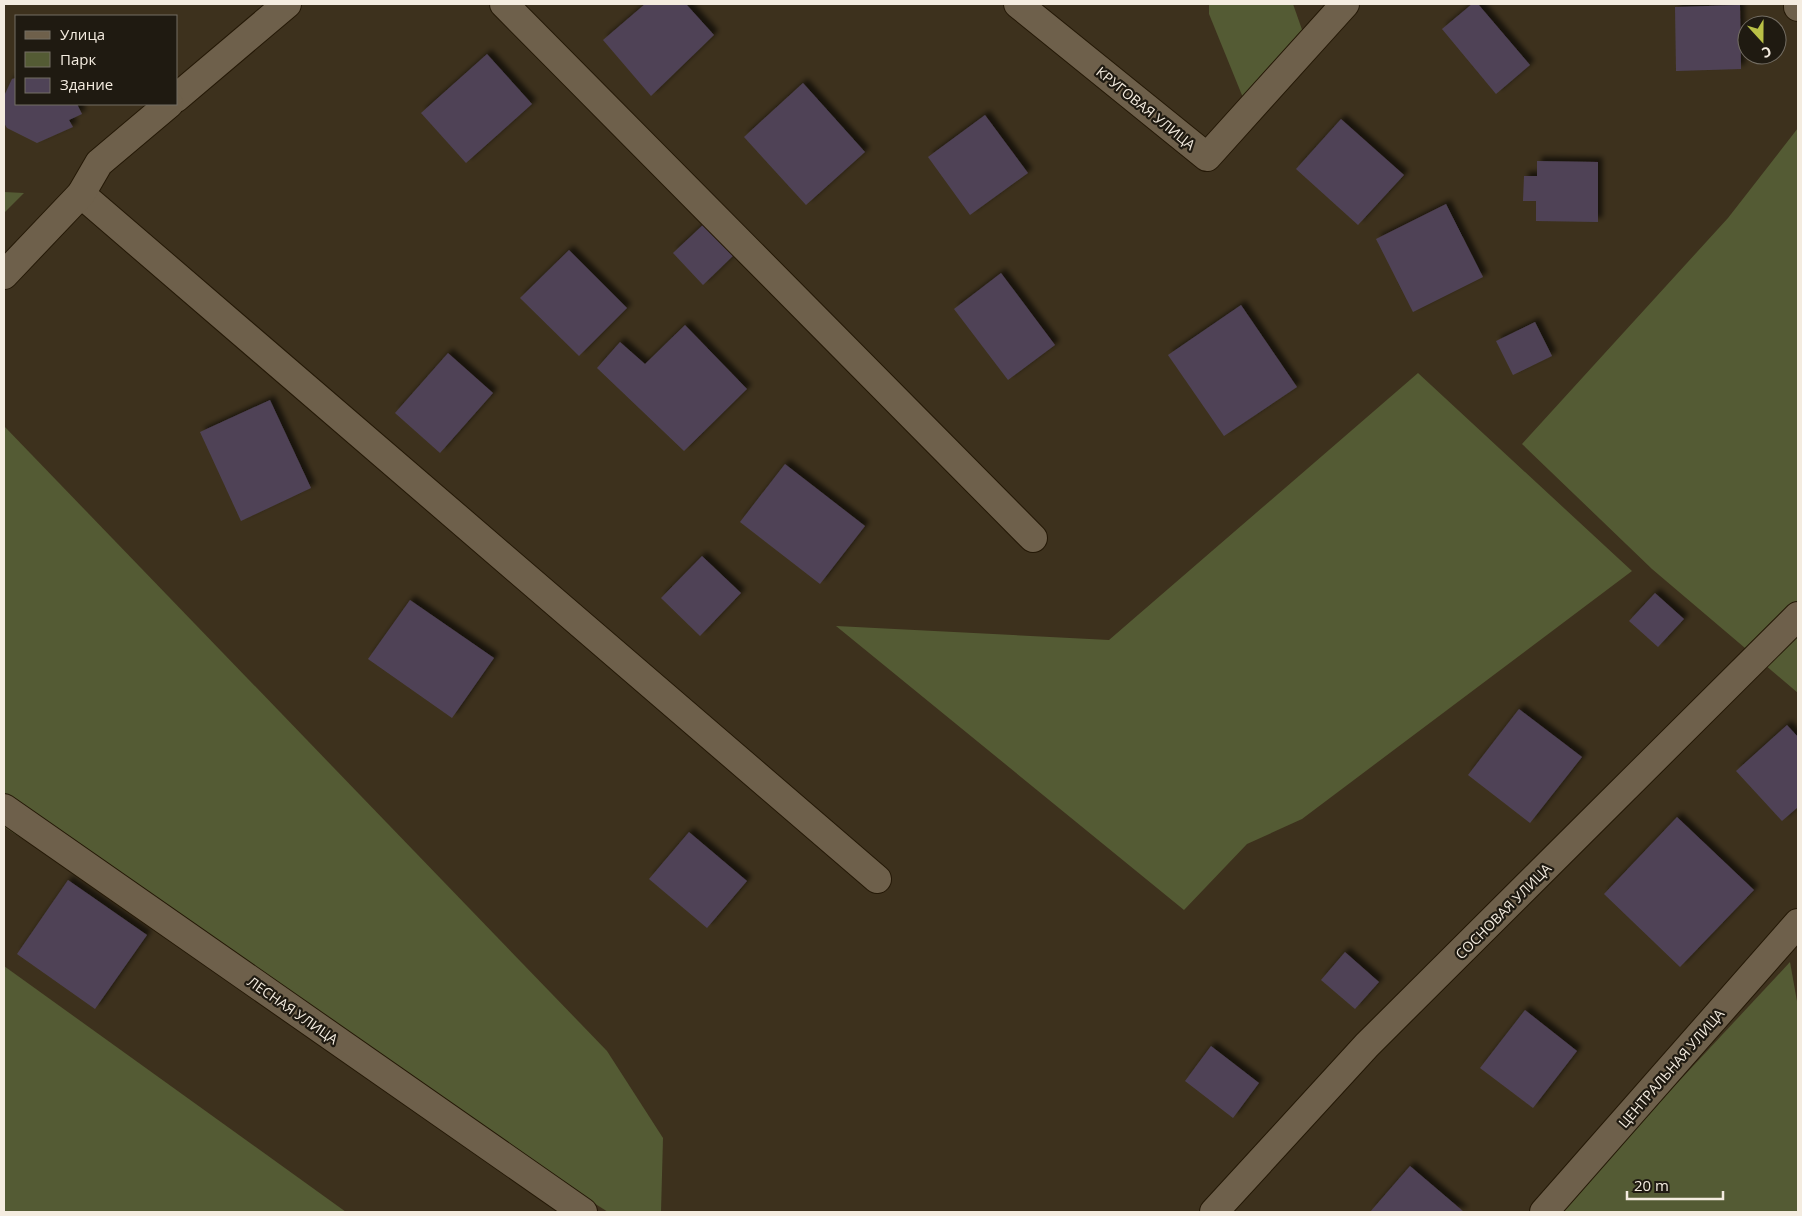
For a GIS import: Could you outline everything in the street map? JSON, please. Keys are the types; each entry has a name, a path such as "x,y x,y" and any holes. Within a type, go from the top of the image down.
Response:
{"street":[{"path":"178,96 287,4"},
{"path":"504,4 1033,538"},
{"name":"КРУГОВАЯ УЛИЦА","path":"1018,4 1206,157 1345,4"},
{"path":"4,275 81,194 99,163 168,105"},
{"path":"81,194 877,879"},
{"name":"СОСНОВАЯ УЛИЦА","path":"1214,1212 1368,1045 1798,616"},
{"name":"ЛЕСНАЯ УЛИЦА","path":"4,808 583,1212"},
{"name":"ЦЕНТРАЛЬНАЯ УЛИЦА","path":"1544,1212 1798,923"}],"green space":[{"path":"1209,4 1293,4 1306,41 1246,105 1209,14"},
{"path":"1798,128 1798,693 1652,569 1522,444 1728,218"},
{"path":"4,192 24,193 4,213"},
{"path":"1418,373 1632,571 1302,819 1247,844 1184,910 836,626 1109,640"},
{"path":"4,426 607,1051 663,1138 661,1212 608,1212 4,827"},
{"path":"1790,962 1798,1007 1798,1212 1557,1212"},
{"path":"4,966 346,1212 4,1212"}],"building":[{"path":"645,4 686,4 714,35 651,96 603,40"},
{"path":"1472,4 1478,4 1530,65 1496,94 1442,29"},
{"path":"1740,5 1740,15 1737,15 1737,65 1741,65 1741,69 1676,71 1675,7"},
{"path":"487,54 532,104 466,163 421,113"},
{"path":"15,78 15,105 78,105 82,114 69,120 73,127 37,143 7,128 4,123 4,96 12,79"},
{"path":"803,83 865,152 806,205 744,137"},
{"path":"985,115 1028,173 970,215 928,157"},
{"path":"1341,119 1404,175 1358,225 1296,169"},
{"path":"1537,161 1598,162 1598,222 1536,221 1536,201 1523,201 1524,176 1537,176"},
{"path":"1446,204 1483,277 1413,312 1376,239"},
{"path":"706,222 736,253 703,285 673,253"},
{"path":"569,250 627,308 579,356 520,298"},
{"path":"1001,273 1055,345 1008,380 954,309"},
{"path":"1241,305 1297,387 1224,436 1168,355"},
{"path":"1535,322 1552,356 1513,375 1496,341"},
{"path":"685,325 747,389 684,451 597,368 620,342 645,364"},
{"path":"448,353 493,393 440,453 395,413"},
{"path":"270,400 311,488 241,521 200,432"},
{"path":"785,464 865,526 820,584 740,522"},
{"path":"702,556 741,593 700,636 661,598"},
{"path":"1655,593 1684,619 1658,647 1629,621"},
{"path":"410,600 494,658 452,718 368,659"},
{"path":"1519,709 1582,757 1530,823 1468,775"},
{"path":"1787,725 1798,737 1798,807 1782,821 1736,771"},
{"path":"1677,817 1754,890 1680,967 1604,894"},
{"path":"689,832 747,881 707,928 649,879"},
{"path":"68,880 147,935 95,1009 17,954"},
{"path":"1345,952 1379,982 1355,1009 1321,980"},
{"path":"1525,1010 1577,1051 1533,1108 1480,1068"},
{"path":"1211,1046 1259,1083 1233,1118 1185,1081"},
{"path":"1410,1166 1464,1212 1370,1212"}]}
